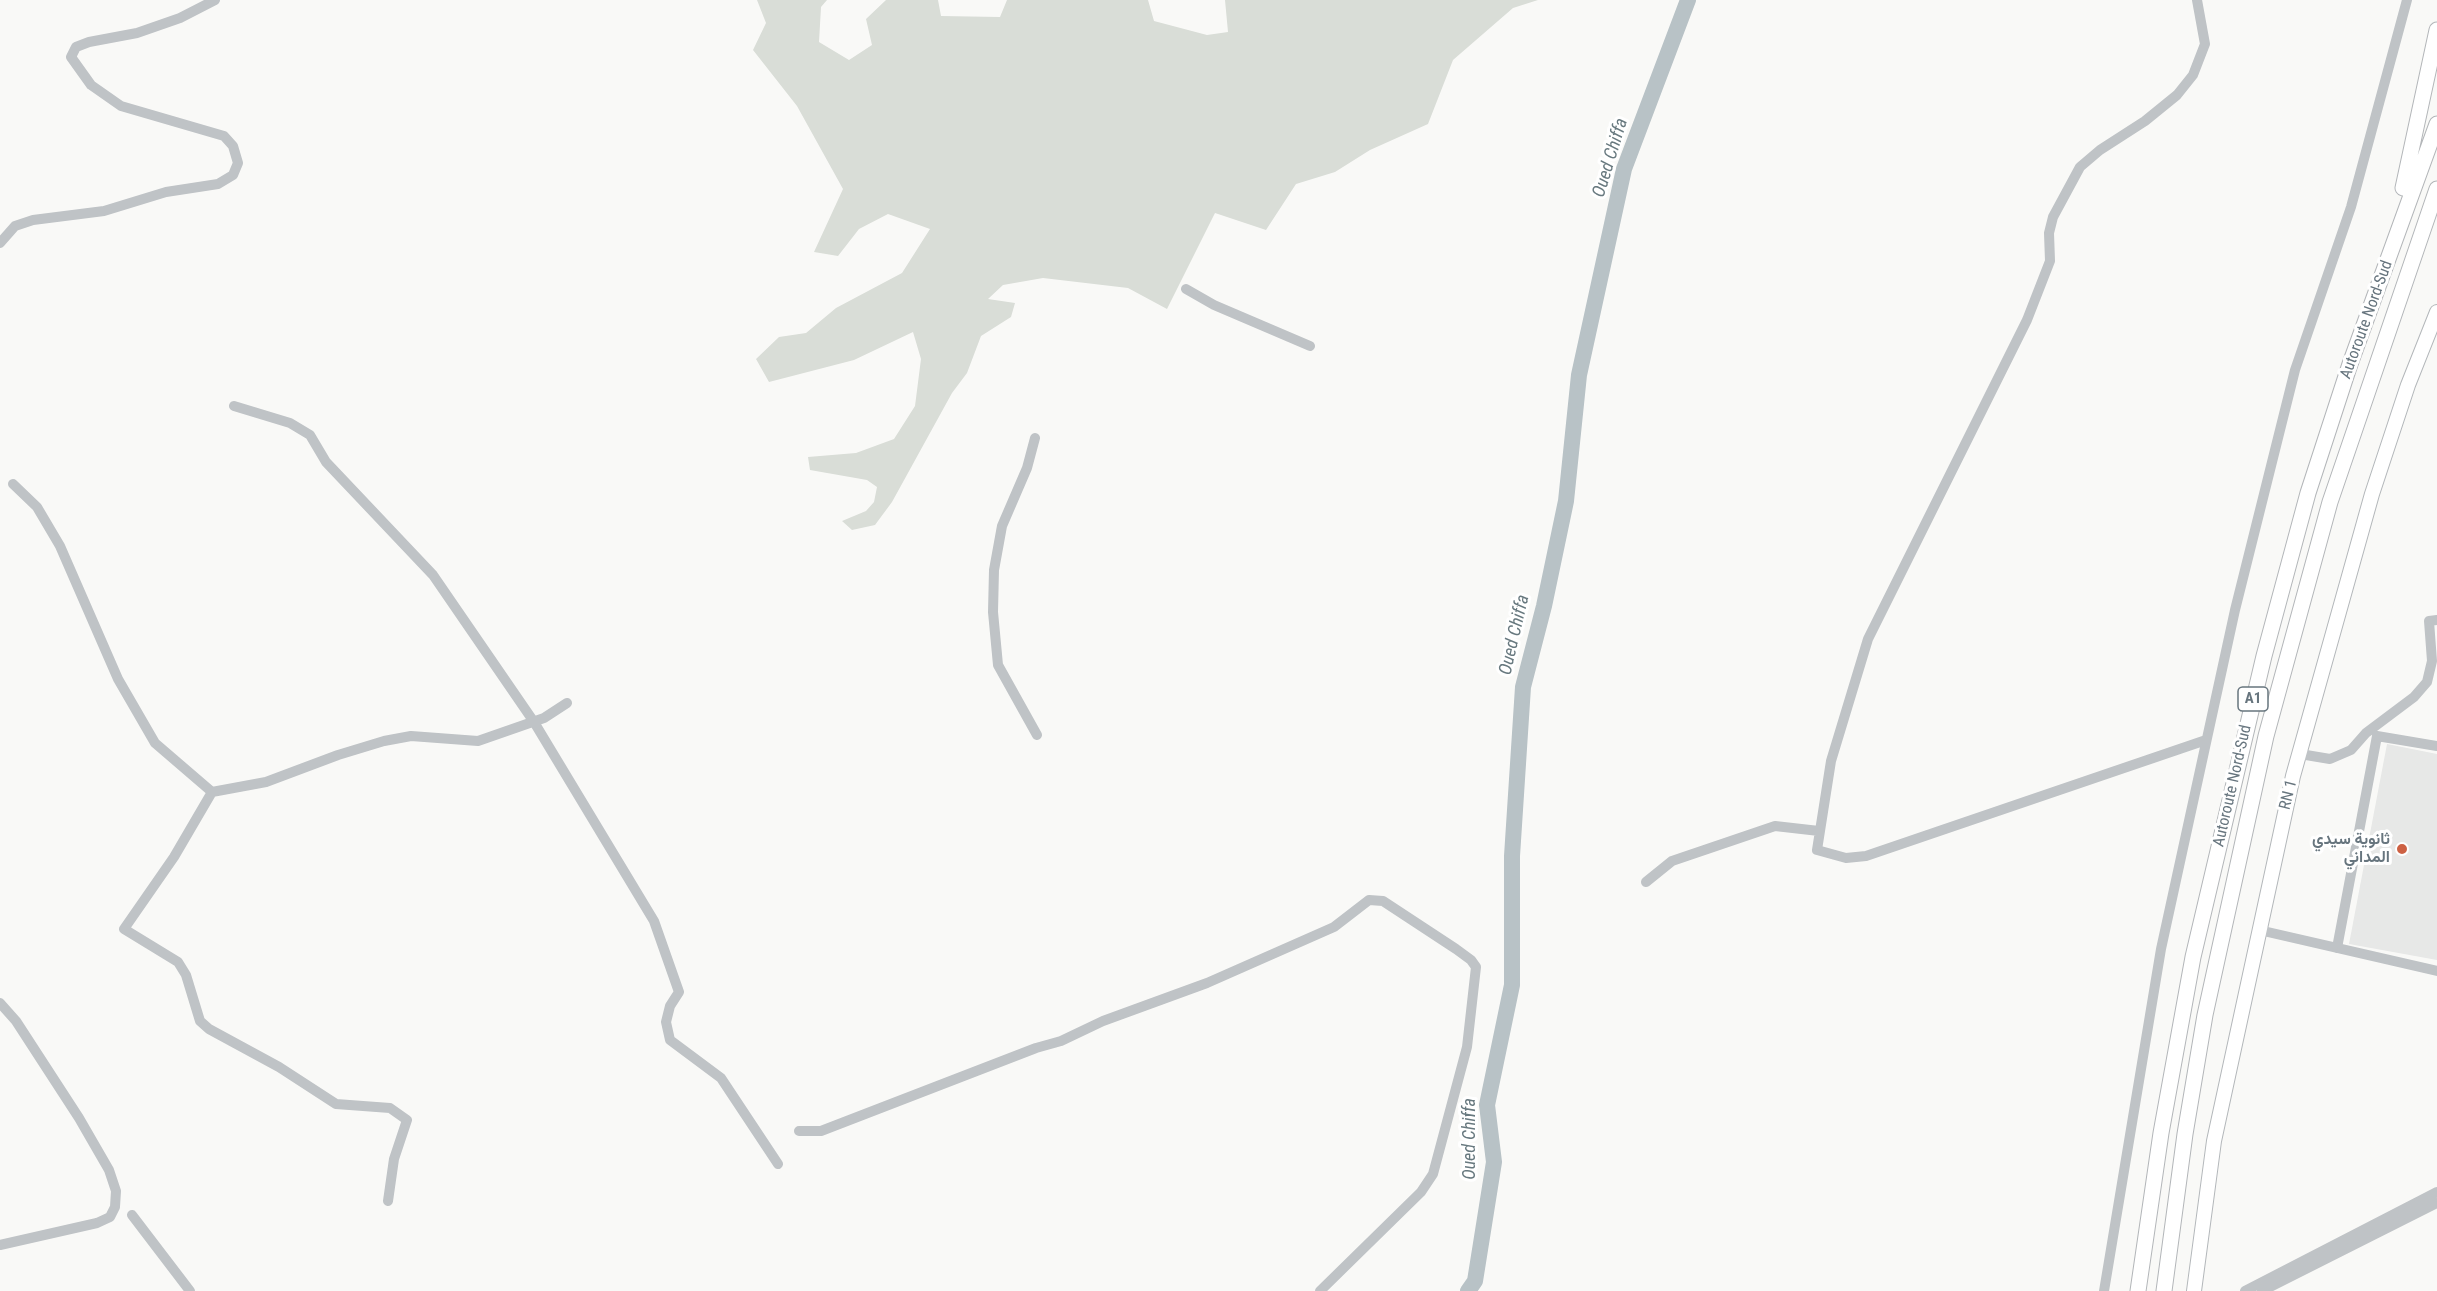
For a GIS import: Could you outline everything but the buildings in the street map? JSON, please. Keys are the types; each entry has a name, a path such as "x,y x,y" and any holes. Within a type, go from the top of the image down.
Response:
{"highway":[{"path":"2395,239 2398,204 2408,175 2437,30"},
{"name":"Autoroute Nord-Sud","path":"2138,1291 2161,1133 2191,967 2244,736 2308,493 2437,124"},
{"name":"Autoroute Nord-Sud","path":"2164,1291 2185,1134 2205,1016 2266,736 2330,502 2437,189"},
{"path":"2418,244 2437,212"}],"main road":[{"name":"RN 1","path":"2194,1291 2214,1141 2259,930 2300,754 2384,456 2437,312"}],"street":[{"path":"0,243 15,226 33,220 104,212 166,192 218,184 233,176 238,163 233,146 224,136 153,118 107,99 91,86 71,57 76,47 89,42 137,33 180,18 215,0"},
{"path":"2197,0 2205,44 2193,75 2177,94 2145,122 2100,150 2080,166 2053,217 2049,233 2050,261 2027,320 1868,639 1831,761 1817,850 1846,858 1866,856 2206,741"},
{"path":"2104,1291 2161,950 2206,741 2295,370 2351,207 2407,0"},
{"path":"1186,289 1214,305 1310,346"},
{"path":"234,406 290,423 310,435 326,462 433,575 534,722 654,921 679,992 670,1006 666,1022 670,1040 720,1078 778,1164"},
{"path":"1035,438 1027,468 1002,526 994,570 993,612 998,665 1037,735"},
{"path":"13,484 37,507 60,546 117,679 154,743 212,792"},
{"path":"2300,754 2330,759 2351,750 2366,733 2414,697 2427,682 2432,661 2429,621 2437,620"},
{"path":"388,1202 394,1159 406,1120 390,1108 336,1104 279,1067 209,1029 200,1021 186,975 178,962 124,929 174,857 212,792 266,782 338,754 384,741 411,736 478,741 534,722 567,703"},
{"path":"2337,948 2377,736 2437,746"},
{"path":"1646,882 1672,861 1775,826 1819,831"},
{"path":"799,1131 821,1131 1207,983 1334,927 1362,904 1375,898 1420,923 1471,960 1476,967 1467,1047 1433,1174 1421,1192 1320,1291"},
{"path":"2259,930 2437,971"},
{"path":"0,1003 16,1022 79,1118 109,1170 116,1191 115,1207 110,1217 97,1223 0,1245"},
{"path":"2245,1291 2437,1192"},
{"path":"2262,1291 2437,1203"},
{"path":"132,1215 190,1291"}],"shaded area":[{"path":"757,0 827,0 821,7 819,42 849,60 872,45 866,19 886,0 938,0 941,16 1000,17 1007,0 1148,0 1154,21 1207,35 1228,32 1225,0 1538,0 1513,8 1453,60 1428,124 1370,150 1335,172 1296,184 1266,230 1215,213 1167,309 1128,288 1043,278 1003,285 988,299 1015,303 1011,317 981,336 967,373 952,393 892,502 875,525 852,530 842,521 866,511 874,502 877,487 867,480 810,470 808,457 856,453 894,439 915,406 921,359 913,332 854,360 769,382 756,359 779,337 806,333 836,308 902,273 930,229 888,214 859,229 838,256 814,252 843,189 797,106 753,50 766,23"},
{"name":"ثانوية سيدي المداني","path":"2387,744 2437,754 2437,960 2349,944"}],"waterway":[{"name":"Oued Chiffa","path":"1468,1291 1475,1281 1494,1162 1487,1105 1512,985 1512,856 1523,687 1544,606 1566,501 1579,375 1624,169 1688,0"}],"place":[{"name":"ثانوية سيدي المداني","path":"2402,849"}]}
